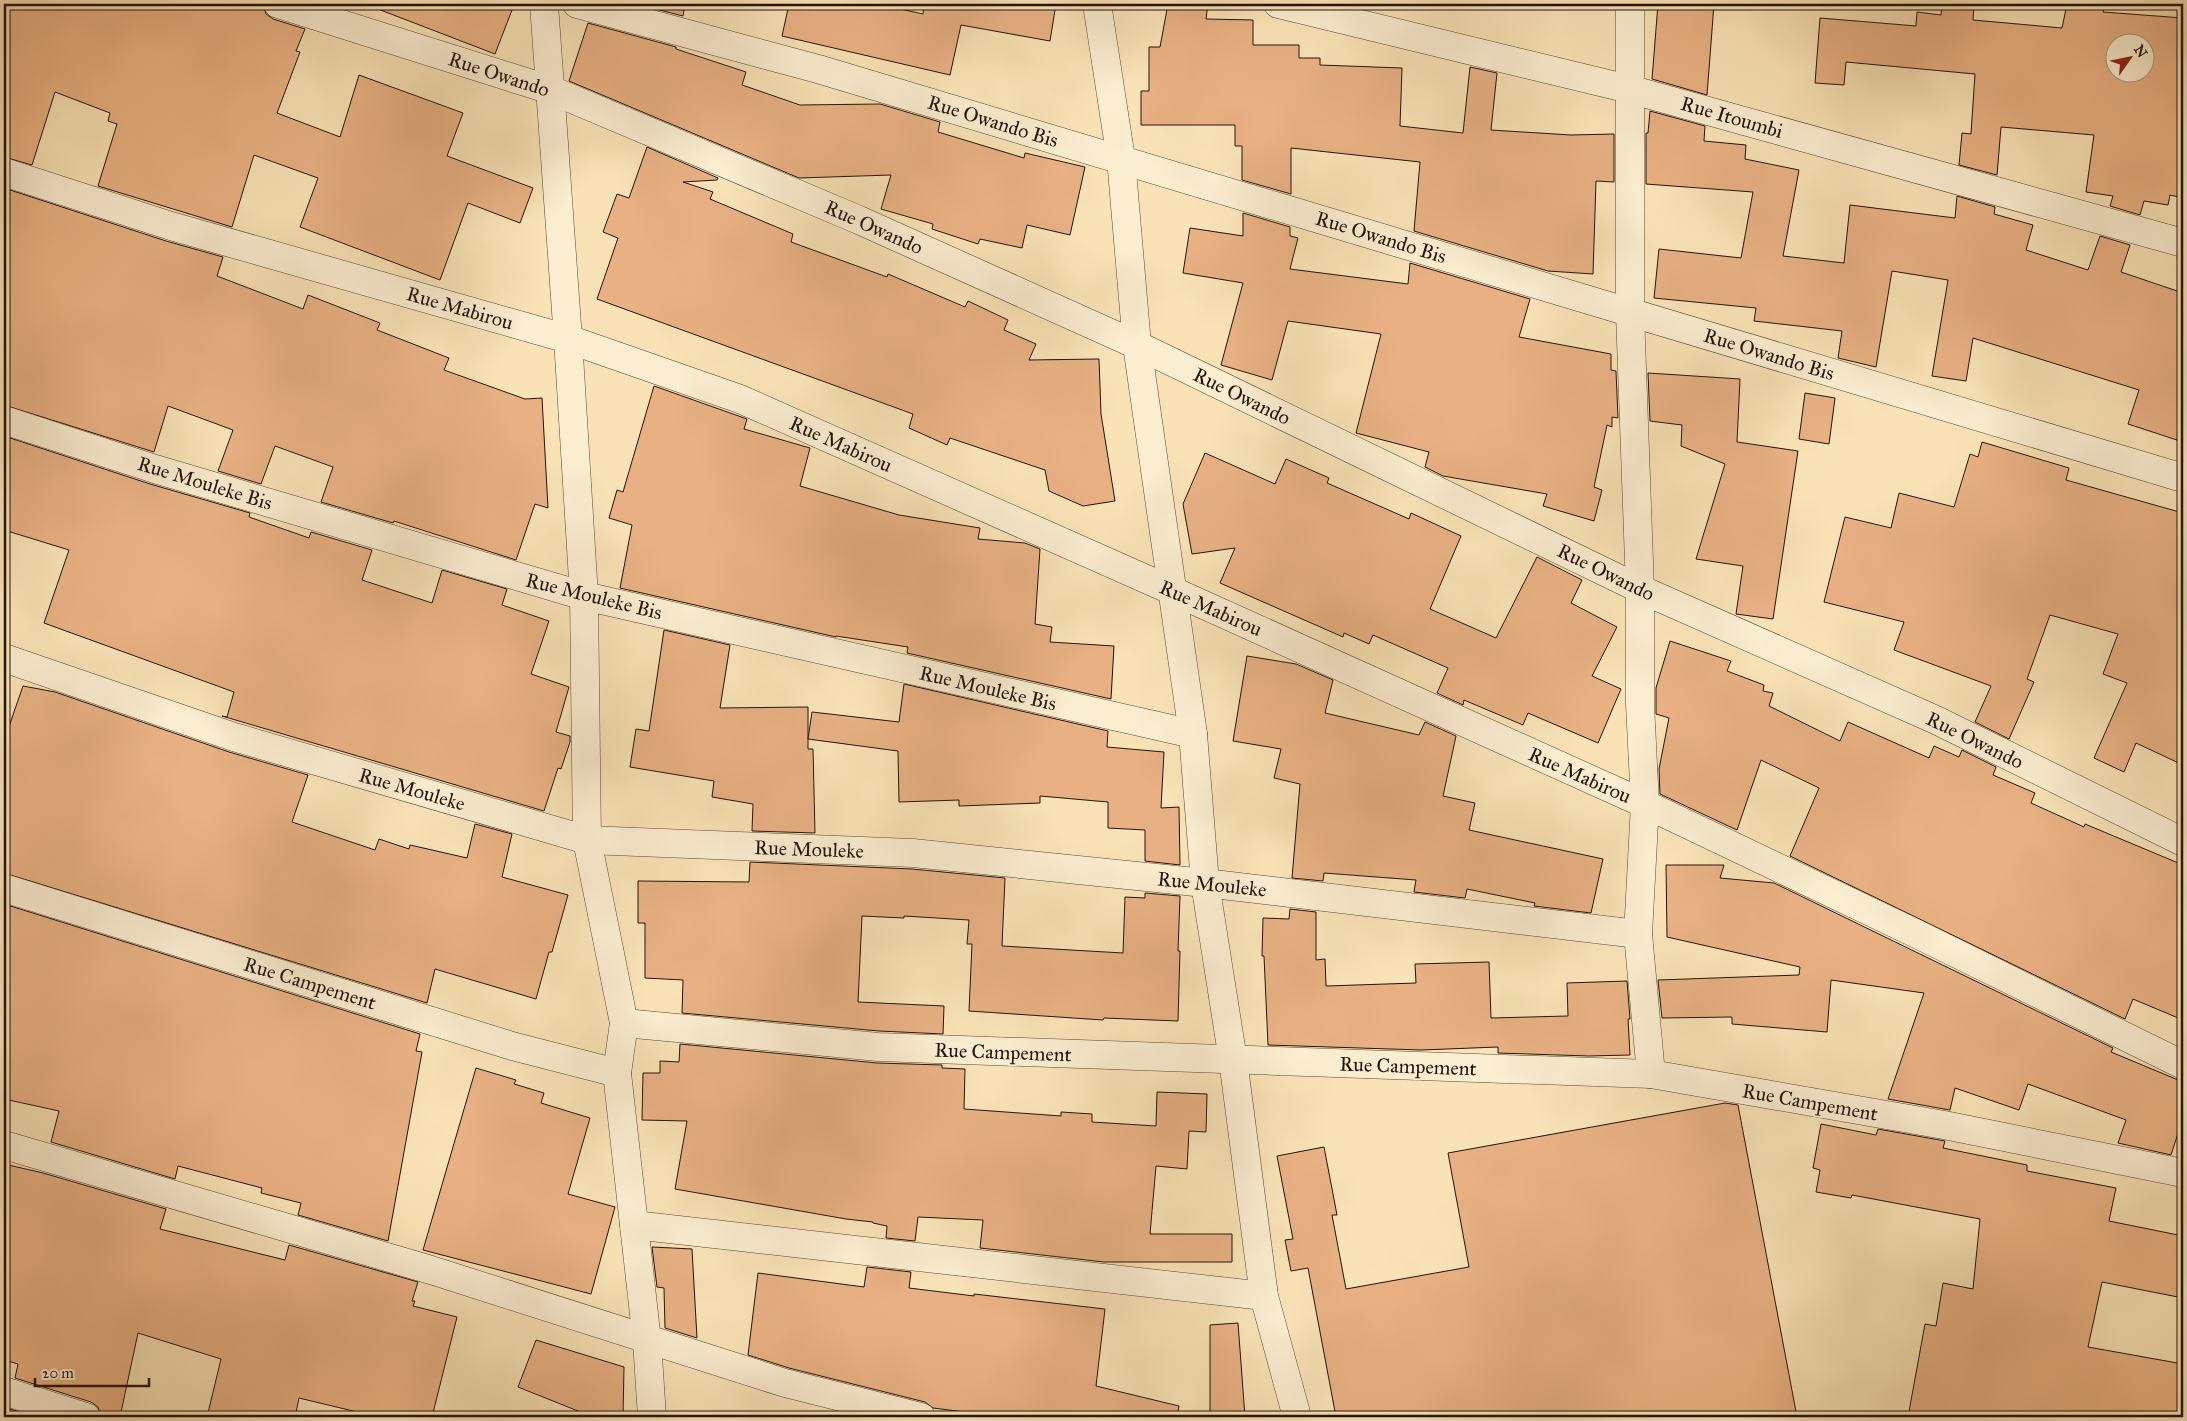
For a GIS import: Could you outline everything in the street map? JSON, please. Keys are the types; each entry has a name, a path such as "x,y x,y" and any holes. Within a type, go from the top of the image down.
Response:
{"street":[{"name":"Rue Owando","path":"278,4 551,90 859,220 1137,344 1640,590 1936,720 2183,842"},
{"path":"544,4 584,596 587,840 624,1023 617,1073 647,1341 652,1417"},
{"name":"Rue Owando Bis","path":"577,4 818,69 2183,478"},
{"path":"1096,4 1121,159 1137,344 1193,734 1205,883 1233,1060 1264,1296 1297,1417"},
{"name":"Rue Itoumbi","path":"1278,4 1629,89 2183,243"},
{"path":"1630,4 1630,313 1640,590 1640,704 1645,804 1638,934 1651,1074"},
{"name":"Rue Mabirou","path":"4,172 171,226 568,338 740,399 1173,591 1645,804 1917,934 2183,1065"},
{"name":"Rue Mouleke Bis","path":"4,420 155,469 584,596 1193,734"},
{"name":"Rue Mouleke","path":"4,658 234,737 587,840 913,853 1205,883 1638,934"},
{"name":"Rue Campement","path":"4,888 512,1046 617,1073"},
{"name":"Rue Campement","path":"624,1023 878,1047 1651,1074 1944,1124 2183,1173"},
{"path":"4,1145 431,1270 647,1341 785,1383 921,1417"},
{"path":"634,1225 1264,1296"},
{"path":"4,1391 86,1417"}],"building":[{"path":"4,4 263,4 266,14 273,19 305,29 296,51 300,52 277,113 340,137 359,75 463,113 447,156 533,188 520,223 468,203 440,280 300,227 318,178 254,155 232,227 98,186 117,124 108,121 110,113 55,92 32,165 4,157"},
{"path":"370,4 495,4 512,10 495,54 370,6"},
{"path":"636,4 685,4 683,16"},
{"path":"789,4 877,4 923,14 924,4 1056,4 1050,41 961,25 950,75 782,36"},
{"path":"1168,4 1208,4 1206,19 1253,20 1253,45 1299,45 1299,58 1320,58 1320,65 1402,68 1400,126 1463,133 1470,67 1497,73 1491,130 1571,135 1614,134 1614,182 1596,181 1593,274 1548,271 1414,231 1420,162 1291,148 1291,194 1242,180 1242,146 1235,146 1235,125 1141,125 1141,91 1149,91 1149,47 1160,47"},
{"path":"1658,4 1714,4 1707,95 1652,79"},
{"path":"1942,4 1974,4 1973,20 2062,28 2067,4 2105,4 2103,12 2183,18 2183,198 2170,195 2168,205 2144,201 2140,215 2110,206 2113,196 2086,192 2094,135 2001,127 1997,175 1959,165 1962,133 1971,134 1975,74 1846,62 1844,85 1815,83 1820,18 1916,26 1917,12 1941,15"},
{"path":"588,23 676,47 676,49 746,72 742,85 800,105 880,104 940,122 938,132 1024,158 1025,153 1085,167 1070,235 1027,225 1022,248 980,239 978,244 932,229 933,224 881,209 891,175 799,178 569,81"},
{"path":"1650,111 1705,126 1704,141 1746,145 1745,159 1799,170 1783,256 1844,263 1850,205 1955,218 1957,196 1995,207 1994,214 2033,225 2026,250 2088,270 2100,236 2130,245 2121,272 2183,293 2183,442 2128,424 2139,390 1973,338 1966,381 1932,376 1948,280 1892,271 1876,367 1838,358 1842,331 1754,321 1756,308 1654,298 1659,249 1741,258 1753,192 1646,184 1646,133 1648,133"},
{"path":"647,147 718,178 717,180 683,182 713,192 710,199 793,234 791,242 887,277 888,274 965,307 968,301 1008,320 1004,330 1036,344 1029,360 1099,359 1101,414 1115,501 1083,506 1049,491 1045,470 950,438 947,445 909,428 913,414 597,299 618,238 603,232 617,194 629,198"},
{"path":"4,188 166,241 223,257 217,276 303,309 308,295 380,323 377,330 449,358 444,370 525,399 542,398 548,508 535,504 516,560 394,521 393,523 321,502 333,467 275,446 261,484 218,471 233,430 168,406 154,452 4,405"},
{"path":"1243,213 1290,227 1290,236 1298,238 1290,269 1408,284 1410,263 1530,299 1519,337 1611,354 1611,370 1616,371 1618,418 1612,417 1612,427 1607,425 1594,487 1602,490 1594,521 1543,506 1547,494 1443,476 1425,467 1429,452 1356,433 1381,334 1288,321 1272,380 1221,365 1243,283 1183,273 1190,228 1243,236"},
{"path":"1648,373 1740,379 1737,442 1798,451 1773,619 1736,614 1743,566 1696,559 1725,464 1681,446 1682,425 1650,421"},
{"path":"654,386 747,419 744,429 810,448 800,486 899,515 980,528 978,539 1025,543 1040,549 1035,624 1052,627 1050,642 1114,646 1111,699 907,653 908,647 836,637 620,588 632,525 609,518 617,490 623,492"},
{"path":"1805,393 1835,398 1829,444 1799,439"},
{"path":"4,436 150,484 250,513 249,517 309,538 311,532 372,550 362,580 432,603 442,570 507,589 502,605 549,621 531,674 569,687 556,732 570,736 570,742 561,769 558,768 544,811 222,716 227,717 234,692 44,623 69,550 4,530"},
{"path":"1982,442 2069,468 2066,480 2183,513 2183,765 2136,743 2124,772 2094,758 2127,683 2103,674 2118,634 2050,615 2027,679 2034,682 2009,739 1975,722 1991,686 1894,650 1904,622 1824,602 1845,517 1891,528 1899,493 1954,507 1970,454 1978,457"},
{"path":"1205,453 1275,484 1286,459 1329,478 1327,483 1409,519 1411,513 1461,536 1430,609 1496,638 1537,557 1582,580 1571,603 1617,627 1592,676 1621,689 1598,743 1528,713 1523,725 1464,700 1463,705 1437,693 1448,668 1373,635 1369,644 1344,633 1343,637 1220,583 1235,548 1192,554 1183,504"},
{"path":"664,630 730,645 720,708 808,707 808,749 813,749 815,833 752,831 753,804 712,797 714,781 630,767 636,729 649,731"},
{"path":"1670,641 1731,661 1727,671 1764,685 1763,691 1773,693 1769,706 1840,741 1848,722 1929,758 1934,746 1959,757 1962,750 1996,767 1993,775 2035,793 2031,803 2084,827 2085,824 2183,865 2183,1020 2133,999 2125,1019 1790,856 1819,788 1761,760 1737,830 1660,794 1659,769 1669,718 1656,714 1656,688"},
{"path":"1247,656 1296,664 1333,680 1325,713 1419,735 1425,722 1456,736 1443,796 1475,803 1469,830 1603,859 1591,913 1534,906 1535,903 1467,889 1465,898 1414,892 1416,880 1324,873 1323,881 1292,878 1300,784 1274,778 1281,749 1233,741"},
{"path":"904,684 1108,731 1107,747 1164,752 1161,808 1179,807 1180,865 1145,861 1145,830 1108,828 1108,802 1040,796 1040,803 959,806 959,800 899,802 898,751 808,739 812,712 899,722"},
{"path":"23,686 55,692 229,752 308,775 292,822 375,850 379,839 409,849 410,845 467,858 475,824 512,834 502,877 568,895 536,999 435,969 427,1003 4,873 4,741"},
{"path":"750,862 912,869 1005,878 1002,946 1123,953 1125,897 1145,898 1145,893 1180,896 1178,1021 1104,1018 1103,1020 969,1011 972,944 967,944 969,920 904,916 904,918 862,916 858,1002 944,1006 943,1034 879,1031 682,1013 683,980 645,978 645,923 638,923 638,881 749,882"},
{"path":"1666,865 1724,865 1720,878 1774,883 2113,1048 2111,1052 2183,1082 2183,1118 2171,1155 2118,1143 2126,1120 2028,1084 2019,1110 1955,1088 1950,1110 1888,1099 1924,993 1831,980 1827,1032 1732,1024 1732,1017 1662,1018 1658,980 1799,975 1800,967 1667,937"},
{"path":"4,904 420,1034 416,1051 422,1052 388,1241 298,1215 301,1203 261,1193 262,1188 178,1166 175,1179 51,1142 59,1111 4,1099"},
{"path":"1290,909 1316,912 1316,960 1325,959 1326,986 1416,983 1415,964 1489,962 1491,1018 1568,1016 1567,983 1627,981 1630,1055 1589,1056 1498,1053 1498,1047 1421,1050 1268,1045 1264,956 1262,956 1263,918 1289,919"},
{"path":"680,1044 877,1063 942,1065 942,1068 965,1069 964,1109 1061,1116 1061,1112 1092,1114 1092,1122 1156,1126 1157,1092 1207,1094 1206,1132 1189,1131 1187,1169 1156,1166 1150,1234 1232,1234 1232,1262 1104,1262 980,1248 983,1220 918,1217 915,1241 886,1238 887,1226 873,1222 675,1189 687,1121 642,1120 643,1073 660,1073 660,1061 679,1062"},
{"path":"476,1068 516,1080 514,1084 544,1093 541,1103 590,1118 568,1194 615,1207 591,1294 423,1250"},
{"path":"1725,1103 1738,1105 1797,1417 1336,1417 1308,1268 1291,1271 1285,1240 1293,1239 1277,1156 1324,1147 1337,1215 1332,1215 1346,1289 1469,1267 1448,1153"},
{"path":"1821,1124 1876,1135 1878,1129 1945,1141 1943,1148 2027,1165 2027,1171 2116,1188 2109,1221 2183,1236 2183,1298 2102,1282 2088,1347 2183,1364 2183,1417 1908,1417 1925,1324 1936,1326 1943,1283 1973,1289 1980,1219 1852,1195 1851,1198 1816,1192 1820,1170 1813,1168"},
{"path":"4,1164 43,1173 166,1209 160,1229 285,1260 289,1245 418,1282 412,1301 415,1301 413,1306 457,1317 432,1417 378,1417 299,1398 295,1417 207,1417 221,1359 138,1333 120,1417 101,1417 98,1407 91,1402 15,1378 18,1364 4,1360"},
{"path":"652,1247 692,1249 697,1338 665,1328 664,1288 657,1287"},
{"path":"867,1267 911,1272 909,1288 1105,1309 1096,1386 1179,1406 1177,1417 965,1417 965,1412 933,1408 925,1402 789,1368 748,1355 758,1273 864,1287"},
{"path":"1238,1323 1245,1417 1210,1417 1210,1325"},
{"path":"536,1340 624,1367 623,1417 593,1417 518,1387"},
{"path":"7,1408 35,1417 5,1417"}]}
